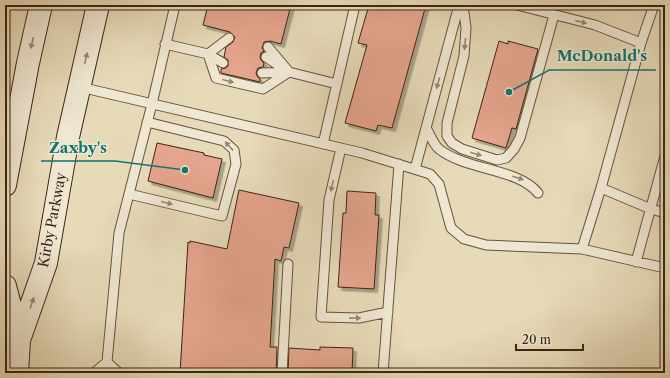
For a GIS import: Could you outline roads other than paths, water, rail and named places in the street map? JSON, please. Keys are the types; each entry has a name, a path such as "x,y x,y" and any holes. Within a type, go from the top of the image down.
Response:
{"main road":[{"path":"5,185 28,63 41,5"},
{"name":"Kirby Parkway","path":"17,373 19,340 46,263 68,137 98,5"},
{"name":"Kirby Parkway","path":"5,286 19,340"}],"lane":[{"path":"94,373 107,362 119,233 152,104 175,5"},
{"path":"323,144 355,5"},
{"path":"415,169 459,5"},
{"path":"462,5 466,28 464,56 447,123 447,136 452,143 462,149 497,160 506,158 514,149 520,138 554,15"},
{"path":"517,5 595,25 641,43"},
{"path":"582,249 601,188 641,43 654,5"},
{"path":"208,54 229,38"},
{"path":"166,44 208,54 222,63"},
{"path":"268,47 289,72"},
{"path":"208,54 226,48"},
{"path":"208,54 216,78 263,89 289,72"},
{"path":"266,57 289,72"},
{"path":"262,73 289,72 337,84"},
{"path":"80,87 341,148 430,174 439,184 451,228 464,239 486,245 582,249 665,268"},
{"path":"129,194 222,216 236,164 234,150 224,141 147,122"},
{"path":"426,128 438,148 456,159 524,180 538,193"},
{"path":"341,148 329,200 321,317 359,318 388,312"},
{"path":"636,262 665,156"},
{"path":"383,373 399,164"},
{"path":"601,188 651,209 665,213"},
{"path":"282,373 288,264"},
{"path":"107,362 119,373"}],"place":[{"name":"McDonald's","path":"509,92"},
{"name":"Zaxby's","path":"185,170"}]}
